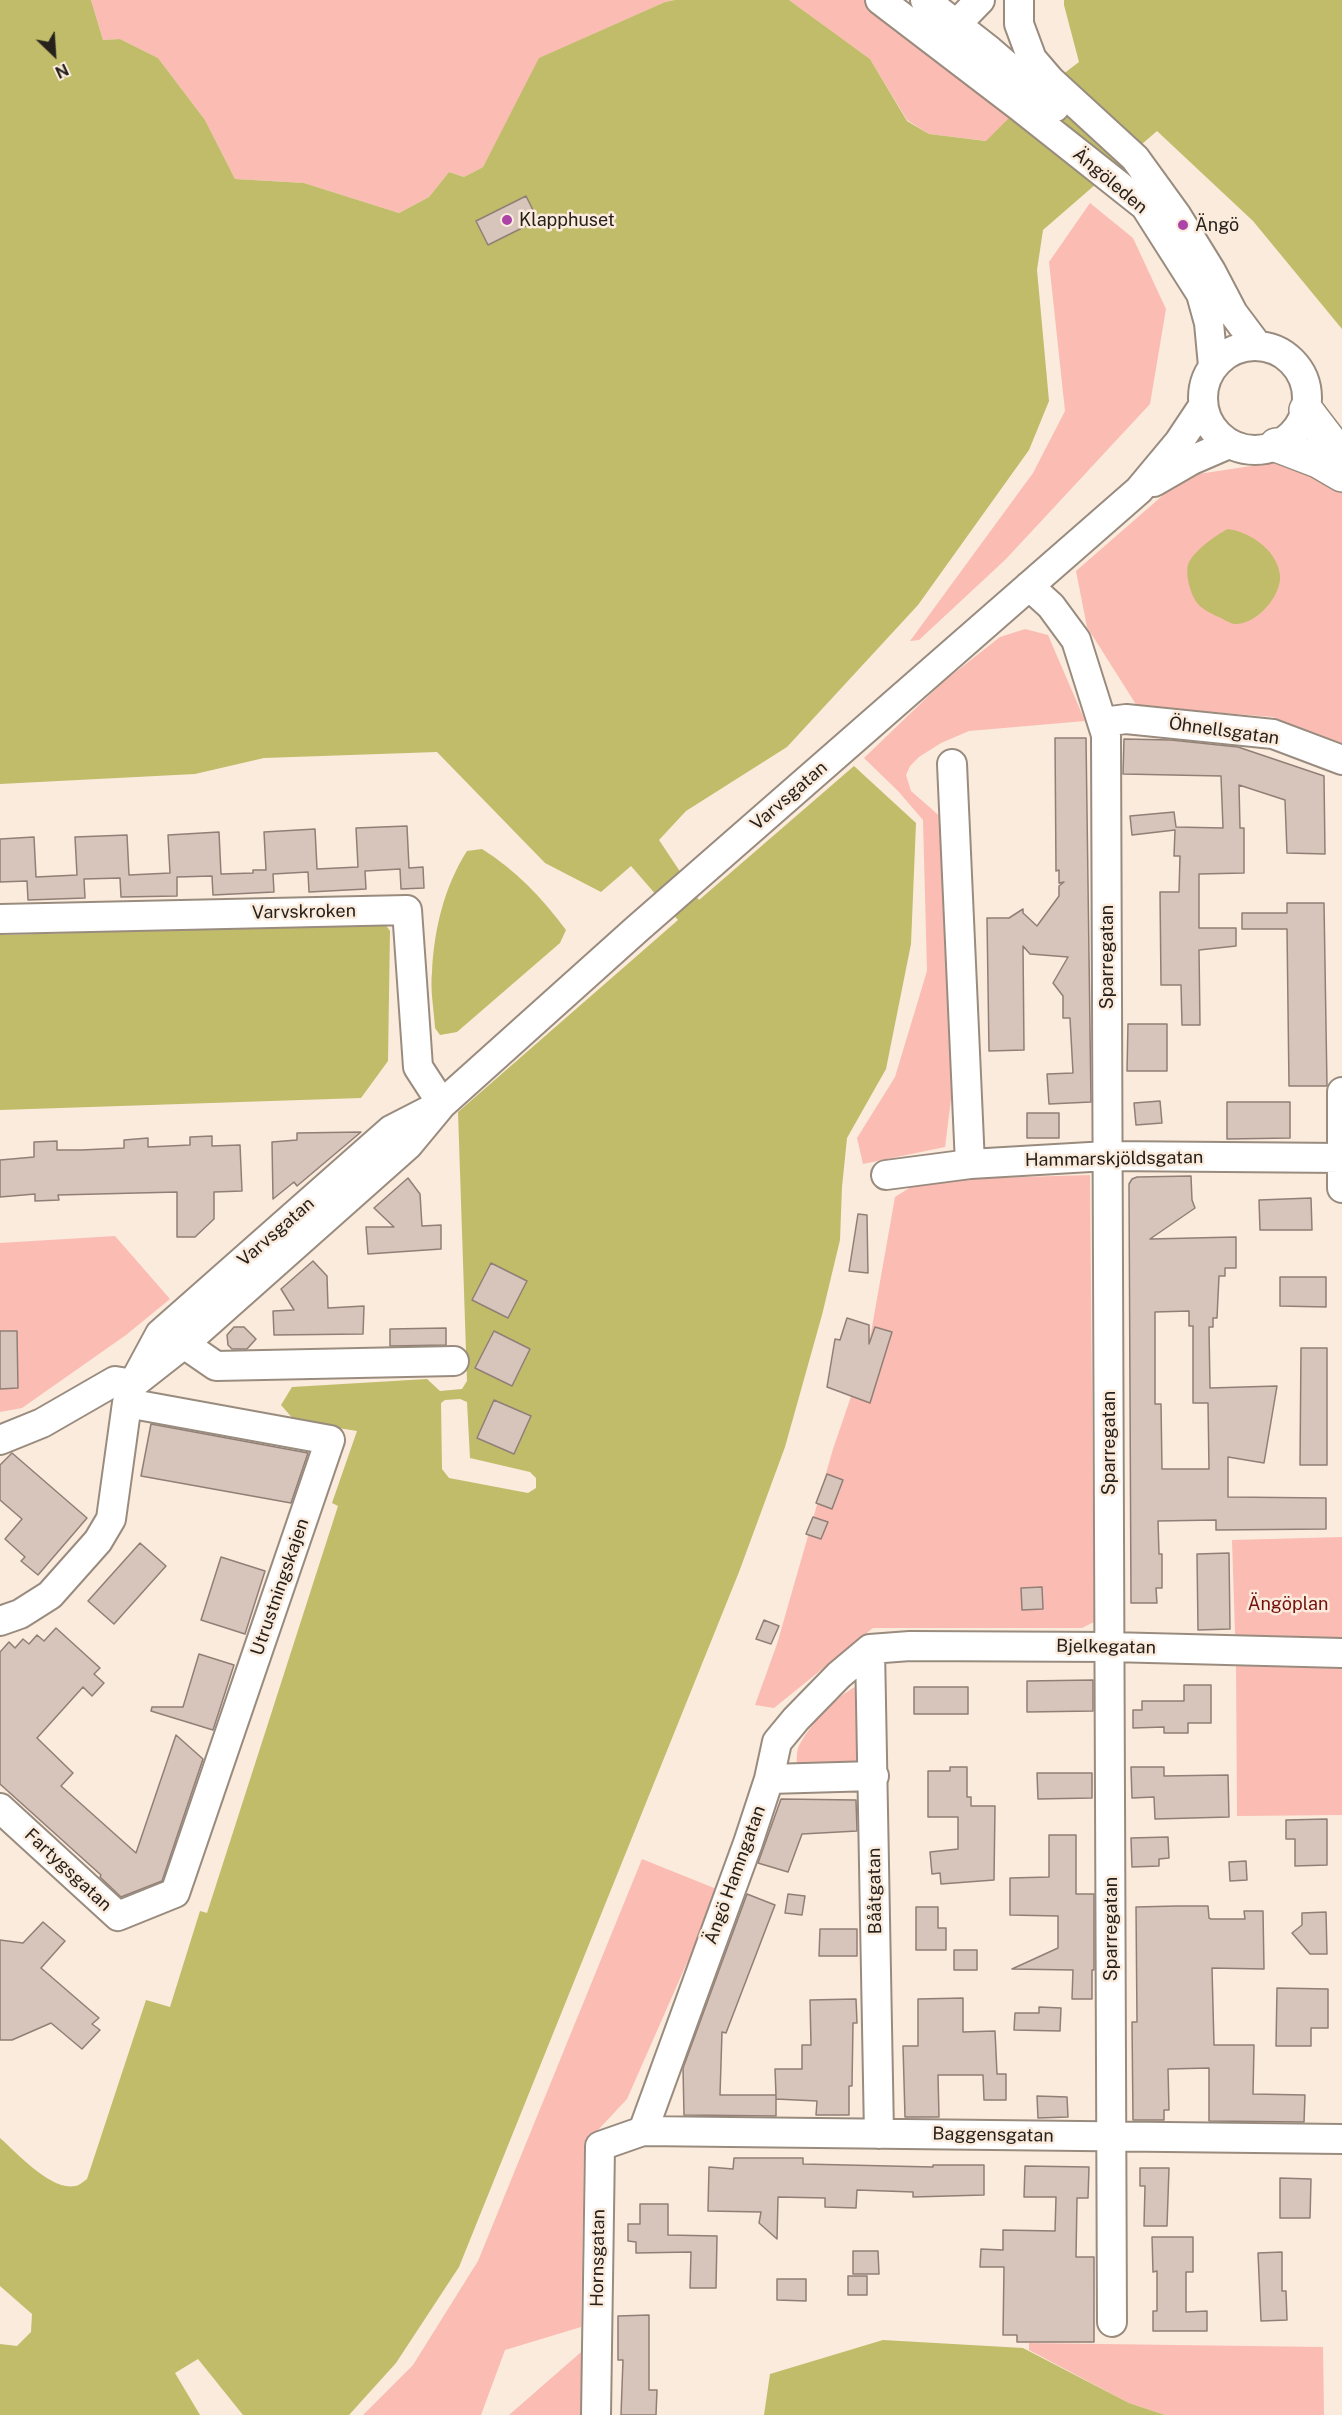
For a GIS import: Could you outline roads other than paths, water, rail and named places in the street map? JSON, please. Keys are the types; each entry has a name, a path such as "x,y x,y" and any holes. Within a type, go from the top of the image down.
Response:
{"main road":[{"path":"1306,410 1332,444 1342,452"},
{"path":"1276,446 1318,461 1342,475"}],"street":[{"path":"880,0 947,34"},
{"path":"925,0 947,34"},
{"path":"947,34 980,0"},
{"name":"Ängöleden","path":"1019,0 1019,24 1032,59 1035,92 1124,168 1158,191 1177,216 1211,271 1233,313 1257,345"},
{"name":"Ängöleden","path":"947,34 1035,92 1124,168 1145,206 1201,294 1209,323 1213,366 1204,384 1203,406"},
{"path":"1203,406 1212,428 1229,444 1257,450 1276,446 1295,431 1306,410 1306,387 1297,366 1279,351 1257,345 1232,350 1213,366"},
{"name":"Varvsgatan","path":"130,1394 408,1145 442,1104 637,929 1139,490 1179,442 1203,406"},
{"name":"Varvsgatan","path":"1139,490 1192,460 1229,444"},
{"name":"Sparregatan","path":"1029,586 1051,606 1076,640 1106,735 1112,2322"},
{"name":"Öhnellsgatan","path":"1103,722 1126,719 1273,734 1342,760"},
{"path":"952,764 970,1164"},
{"name":"Varvskroken","path":"0,919 407,910 418,1067 442,1104"},
{"path":"1342,1092 1342,1188"},
{"name":"Varvsgatan","path":"0,1621 20,1614 50,1595 98,1541 111,1519 130,1394 160,1334 391,1130 442,1104"},
{"name":"Hammarskjöldsgatan","path":"886,1175 970,1164 1107,1156 1341,1158"},
{"path":"184,1344 216,1366 454,1361"},
{"path":"0,1440 42,1423 115,1381 130,1394"},
{"name":"Utrustningskajen","path":"130,1394 330,1440 176,1893 141,1908"},
{"name":"Bjelkegatan","path":"870,1649 910,1646 1110,1647 1342,1653"},
{"name":"Bååtgatan","path":"870,1649 879,2134"},
{"name":"Ängö Hamngatan","path":"643,2131 748,1843 769,1779 777,1742 839,1675 870,1649"},
{"path":"769,1779 873,1776"},
{"name":"Fartygsgatan","path":"0,1808 118,1916 141,1908"},
{"name":"Baggensgatan","path":"643,2131 1342,2139"},
{"name":"Hornsgatan","path":"596,2415 600,2146 643,2131"}],"place":[{"name":"Klapphuset","path":"507,220"},
{"name":"Ängö","path":"1183,225"}],"park label":[{"name":"Ängöplan","path":"1288,1604"}]}
